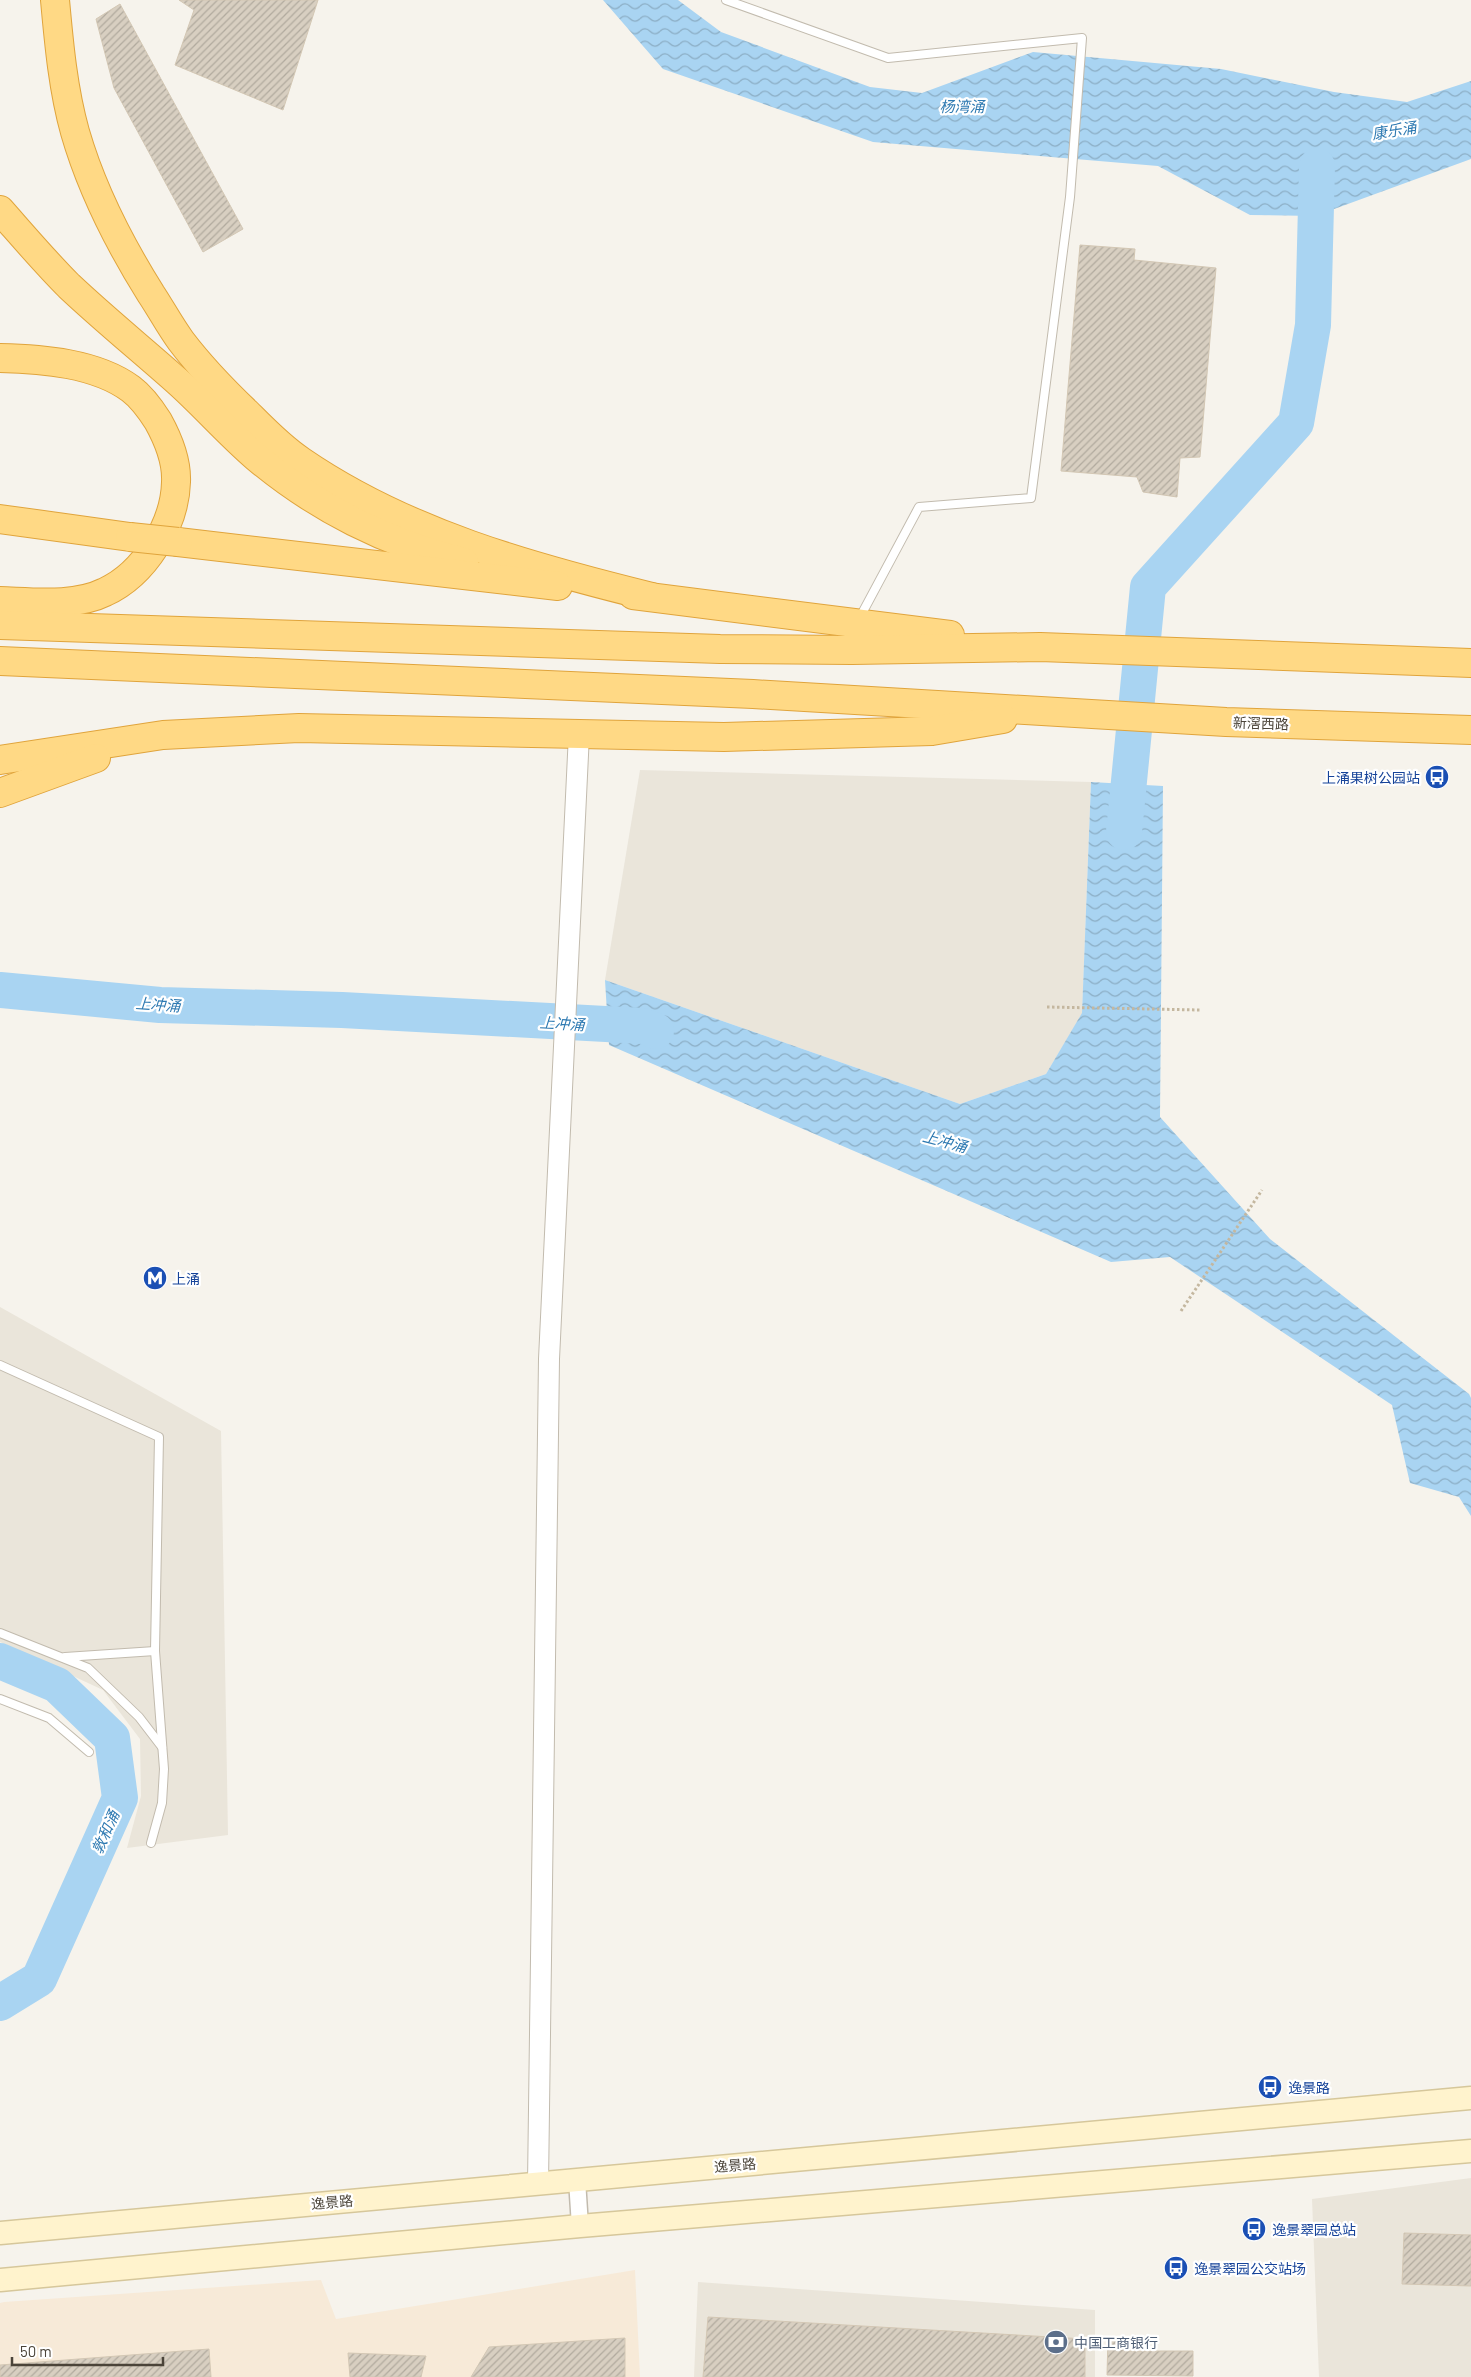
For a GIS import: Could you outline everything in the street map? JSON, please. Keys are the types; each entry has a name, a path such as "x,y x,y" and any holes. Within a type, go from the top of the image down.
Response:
{"highway":[{"path":"55,0 60,50 75,131 88,173 108,221 180,340 218,385 259,425 300,460 361,496 439,534 551,572 652,597"},
{"path":"0,210 69,285 179,383 256,457 313,499 357,523 435,555 552,582 652,597"},
{"path":"0,358 28,359 88,369 132,389 148,406 161,427 172,451 176,481 173,506 163,530 146,559 126,581 104,593 79,599 0,601"},
{"path":"0,519 130,537 652,597 1040,647"},
{"path":"0,625 720,649 852,650 1040,647 1471,663"},
{"path":"0,661 753,694 1051,711"},
{"path":"0,760 163,735 227,731 299,728 724,737 923,732 1051,711"},
{"name":"新滘西路","path":"1051,711 1226,722 1471,730"},
{"path":"0,793 105,755 159,740 227,731"}],"main road":[{"name":"逸景路","path":"0,2233 1471,2098"},
{"path":"0,2280 580,2226 1471,2151"}],"street":[{"path":"538,2184 549,1359 580,734"},
{"path":"577,2180 580,2226"}],"lane":[{"path":"726,0 888,58 1082,38 1070,198 1031,498 919,507 857,623"},
{"path":"0,1365 159,1437 155,1651 164,1769 162,1803 151,1842"},
{"path":"0,1633 88,1668 140,1717 162,1747"},
{"path":"63,1657 155,1651"},
{"path":"0,1699 52,1715 89,1752"}],"path":[{"path":"1047,1007 1200,1010"},
{"path":"1181,1311 1262,1190"}],"shaded area":[{"path":"640,770 1091,782 1082,1014 1046,1074 960,1104 605,980"},
{"path":"0,1307 221,1431 228,1835 127,1848 141,1796 140,1739 103,1690 0,1642"},
{"path":"1471,2178 1471,2377 1319,2377 1312,2199"},
{"path":"635,2270 640,2377 0,2377 0,2303 4,2302 321,2280 336,2319"},
{"path":"698,2282 1095,2310 1095,2377 694,2377"}],"water":[{"path":"603,0 678,0 721,32 870,87 922,93 1033,52 1221,69 1334,92 1407,102 1471,81 1471,159 1315,216 1250,215 1158,166 873,142 663,69"},
{"path":"1091,782 1163,786 1160,1117 1270,1239 1469,1394 1471,1398 1471,1516 1459,1497 1410,1483 1392,1405 1170,1257 1111,1262 609,1045 605,980 960,1104 1046,1074 1082,1013"}],"building":[{"path":"179,0 318,0 283,110 175,65 194,10"},
{"path":"120,4 243,229 203,252 114,88 96,19"},
{"path":"1080,245 1135,249 1134,260 1216,268 1200,457 1180,458 1177,497 1143,492 1137,477 1061,471"},
{"path":"1404,2233 1471,2235 1471,2286 1402,2284"},
{"path":"708,2317 1085,2339 1085,2377 703,2377"},
{"path":"625,2338 625,2377 471,2377 489,2347"},
{"path":"1108,2338 1126,2338 1126,2351 1193,2351 1193,2376 1107,2375"},
{"path":"209,2349 211,2377 0,2377 0,2365"},
{"path":"348,2353 426,2356 421,2377 350,2377"}],"waterway":[{"path":"1124,832 1148,587 1296,423 1313,325 1317,166"},
{"name":"上冲涌","path":"0,990 160,1005 342,1010 643,1026 656,1031"},
{"name":"敦和涌","path":"0,1661 57,1685 112,1738 120,1798 39,1979 0,2003"}],"place":[{"name":"上涌果树公园站","path":"1437,777"},
{"name":"上涌","path":"155,1278"},
{"name":"逸景路","path":"1270,2087"},
{"name":"逸景翠园总站","path":"1254,2229"},
{"name":"逸景翠园公交站场","path":"1176,2268"},
{"name":"中国工商银行","path":"1056,2342"}],"water label":[{"name":"杨湾涌","path":"962,106"},
{"name":"康乐涌","path":"1394,130"}]}
